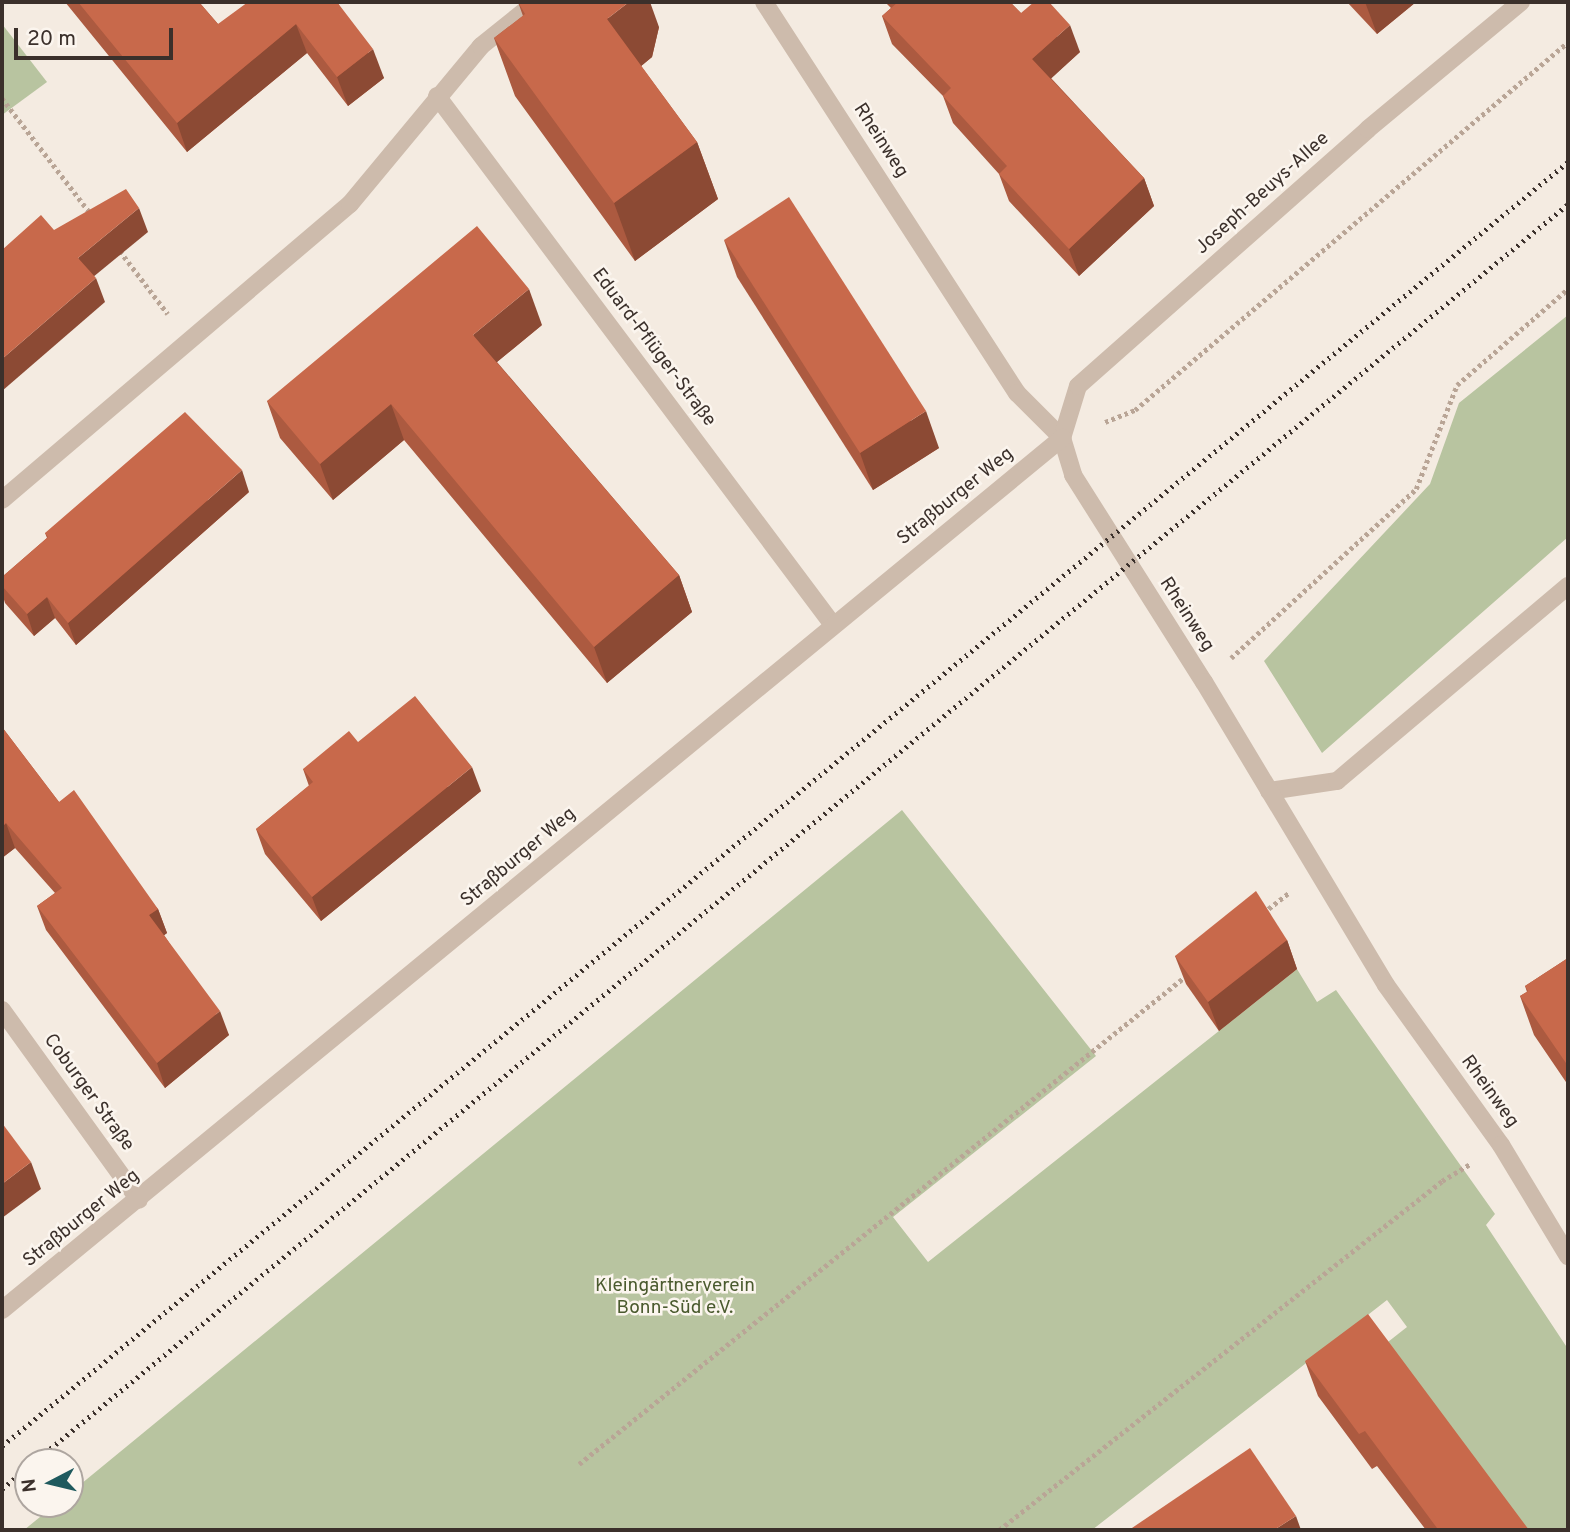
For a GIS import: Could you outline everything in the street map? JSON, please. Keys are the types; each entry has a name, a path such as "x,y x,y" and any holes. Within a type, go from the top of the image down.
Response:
{"street":[{"path":"2,500 350,204 481,46 536,2"},
{"name":"Rheinweg","path":"764,2 1017,393 1062,438 1073,475 1205,682 1386,985 1501,1145 1568,1256"},
{"name":"Joseph-Beuys-Allee","path":"1062,438 1078,386 1368,128 1521,2"},
{"name":"Eduard-Pflüger-Straße","path":"437,96 833,625"},
{"name":"Straßburger Weg","path":"2,1310 1062,438"},
{"path":"1269,791 1338,781 1568,586"},
{"name":"Coburger Straße","path":"2,1010 139,1200"}],"path":[{"path":"1062,438 1135,410 1568,42"},
{"path":"2,98 96,220"},
{"path":"113,242 189,341"},
{"path":"1205,682 1416,489 1457,385 1568,289"},
{"path":"1252,922 1317,870"},
{"path":"579,1464 1198,966"},
{"path":"999,1530 1442,1181 1501,1145"}],"green space":[{"path":"2,24 47,82 2,115"},
{"path":"1568,315 1568,537 1322,753 1264,661 1430,484 1459,403"},
{"name":"Kleingärtnerverein Bonn-Süd e.V.","path":"902,810 1096,1056 893,1217 928,1262 1297,969 1317,1002 1336,990 1495,1214 1486,1225 1568,1349 1568,1530 1516,1530 1379,1349 1407,1327 1387,1300 1092,1530 24,1530 39,1518 84,1518 84,1482"}],"building":[{"path":"78,2 199,2 218,24 248,2 337,2 373,49 337,77 296,24 177,123"},
{"path":"518,2 629,2 607,19 697,142 614,203 494,38 525,14"},
{"path":"898,2 1010,2 1021,13 1034,2 1049,2 1070,25 1032,59 1144,178 1069,249 999,174 1007,166 943,96 951,88 882,16"},
{"path":"126,189 139,208 78,258 96,278 2,359 2,250 41,215 54,230"},
{"path":"789,197 926,411 860,453 724,240"},
{"path":"477,226 529,289 473,335 679,575 594,647 391,404 320,464 267,401"},
{"path":"185,412 242,470 68,623 47,597 27,614 2,586 2,577 48,537 45,533"},
{"path":"415,696 472,767 312,897 256,829 313,782 303,769 349,731 358,742"},
{"path":"2,727 59,802 74,790 158,909 149,915 220,1011 157,1063 37,906 62,888 6,823 2,827"},
{"path":"1256,891 1287,940 1208,1002 1175,956"},
{"path":"1568,958 1568,1066 1520,996 1528,991 1525,986"},
{"path":"2,1123 31,1162 2,1184"},
{"path":"1368,1314 1529,1530 1436,1530 1365,1431 1359,1434 1305,1361"},
{"path":"1250,1448 1296,1516 1274,1530 1129,1530"}],"railway":[{"path":"2,1446 1568,162"},
{"path":"51,1448 1568,204"},
{"path":"2,1489 14,1479"}]}
